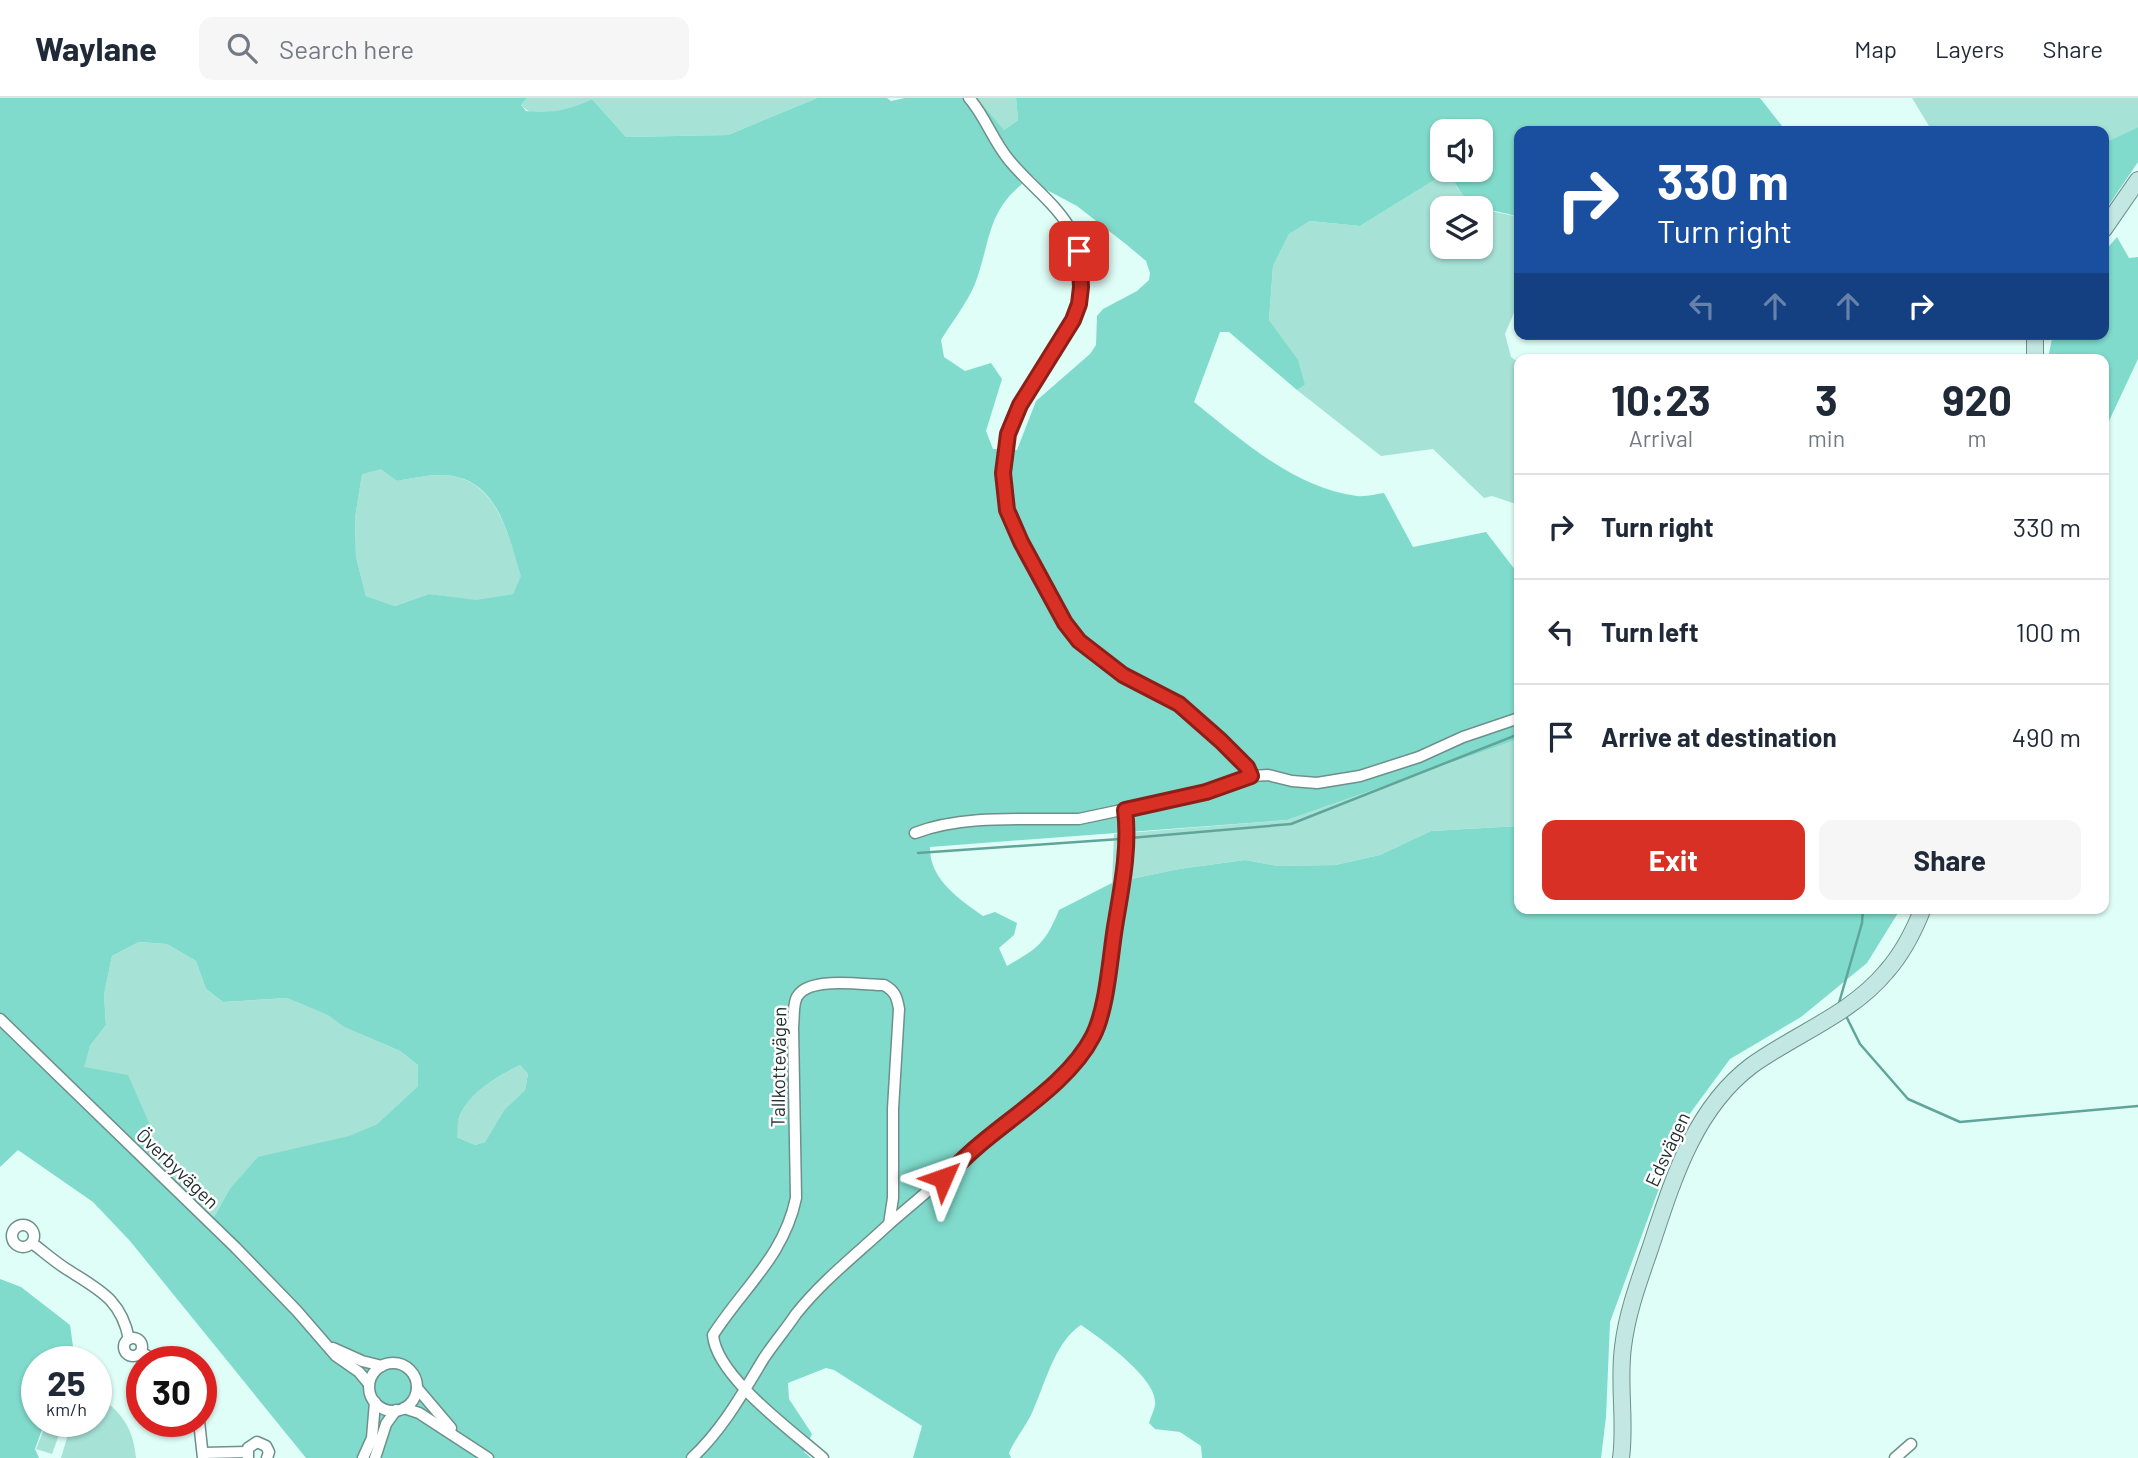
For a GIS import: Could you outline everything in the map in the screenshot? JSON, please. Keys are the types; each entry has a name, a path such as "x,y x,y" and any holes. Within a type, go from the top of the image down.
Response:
{"street":[{"path":"969,98 1008,159 1067,222 1079,251 1082,271 1079,304 1073,320 1020,405 1008,434 1003,460 1003,486 1010,521 1065,623 1079,641 1123,675 1179,704 1221,741 1247,767 1251,776"},
{"path":"2109,222 2138,180"},
{"path":"915,833 962,822 1079,819 1206,792 1251,776 1268,775 1317,783 1360,776 1419,757 1464,737 1514,720"},
{"path":"692,1458 711,1440 746,1390 765,1356 834,1271 1043,1093 1081,1056 1094,1035 1100,1016 1118,904 1125,841 1125,810"},
{"name":"Edsvägen","path":"1621,1458 1624,1439 1622,1359 1632,1302 1673,1178 1694,1135 1714,1103 1751,1067 1852,1003 1886,973 1912,937 1921,914"},
{"name":"Tallkottevägen","path":"746,1390 714,1348 713,1335 772,1258 787,1231 792,1215 796,1198 793,1027 795,1000 802,990 814,984 884,985 897,996 899,1009 890,1221"},
{"name":"Överbyvägen","path":"0,1019 236,1248 335,1356 359,1372 369,1384"},
{"path":"32,1243 108,1297 123,1318 129,1339 124,1346 126,1350"},
{"name":"Överbyvägen","path":"327,1345 344,1354 382,1366"},
{"path":"363,1458 372,1438 374,1402 369,1384 373,1373 392,1363 403,1365 415,1377 417,1388 414,1397 386,1424 375,1458"},
{"path":"417,1388 460,1438"},
{"path":"746,1390 823,1458"},
{"path":"374,1402 387,1410 400,1409 419,1413 488,1458"},
{"path":"201,1437 203,1456 247,1455 250,1445 260,1442 268,1449 267,1458"},
{"path":"1895,1458 1911,1444"}],"green space":[{"path":"0,98 527,98 521,105 526,111 544,112 576,106 592,99 626,137 728,135 817,98 887,98 891,101 905,98 977,98 1004,130 1018,120 1016,98 1760,98 1782,126 1514,126 1514,216 1493,211 1493,196 1464,196 1454,182 1493,182 1493,119 1430,119 1431,182 1360,226 1310,221 1289,234 1273,266 1269,320 1298,360 1305,385 1297,390 1229,332 1220,332 1194,402 1290,473 1334,491 1357,496 1384,493 1413,547 1486,532 1514,568 1514,741 1287,820 930,847 934,869 955,895 983,916 995,912 1017,923 1014,935 999,948 1007,966 1045,938 1059,910 1112,883 1179,869 1245,860 1278,866 1335,865 1380,855 1431,831 1514,826 1514,914 1897,914 1867,963 1801,1017 1730,1059 1683,1123 1610,1322 1606,1417 1601,1458 1202,1458 1201,1446 1180,1432 1155,1429 1149,1423 1155,1401 1146,1380 1125,1358 1081,1325 1064,1342 1057,1354 1031,1415 1009,1453 1011,1458 913,1458 922,1426 834,1370 826,1368 788,1383 789,1399 812,1434 804,1452 811,1458 306,1458 130,1241 93,1202 18,1150 0,1167","holes":["1033,176 1045,189 1077,206 1146,261 1149,280 1137,291 1103,309 1097,316 1096,345 1090,354 1036,401 1017,450 993,449 986,431 1002,379 991,363 965,371 944,357 941,340 975,284 993,224 1006,199","381,469 397,481 442,475 457,477 483,491 501,516 521,576 513,594 476,600 429,594 395,606 366,596 356,557 355,518 362,474","139,942 167,944 196,961 206,989 223,1002 287,998 400,1051 418,1065 418,1086 377,1124 349,1136 258,1157 229,1190 214,1217 150,1154 149,1123 128,1075 84,1067 90,1046 106,1025 104,995 112,956","520,1065 528,1074 525,1090 504,1110 485,1142 475,1145 457,1137 459,1117 478,1092"]},
{"path":"527,98 817,98 728,135 626,137 592,99 566,110 546,114 528,111 521,105"},
{"path":"971,98 1016,98 1018,120 1004,130 977,99"},
{"path":"1912,98 2138,98 2138,127 2109,141 2109,126 1929,126"},
{"path":"2138,127 2138,162 2109,205 2109,141"},
{"path":"1431,182 1454,182 1465,196 1430,196 1430,259 1493,259 1493,212 1514,216 1514,313 1505,334 1514,359 1514,503 1492,496 1484,498 1433,449 1381,456 1297,390 1305,385 1269,320 1273,266 1289,234 1310,221 1360,226"},
{"path":"2117,237 2129,258 2138,257 2138,359 2109,421 2109,354 2049,354 2052,340 2109,340 2109,246"},
{"path":"381,468 397,481 427,476 450,476 472,483 483,492 501,517 522,576 513,594 476,601 429,594 395,606 366,596 356,557 355,518 362,473"},
{"path":"1514,741 1514,826 1431,831 1380,855 1335,865 1278,866 1245,860 1179,869 1112,883 1114,834 1287,820"},
{"path":"139,942 167,944 196,961 206,989 223,1002 287,998 329,1015 344,1027 400,1051 418,1065 418,1086 377,1124 229,1190 214,1217 150,1154 149,1123 83,1067 90,1046 106,1025 104,995 112,956"},
{"path":"520,1065 528,1074 525,1090 504,1110 485,1142 475,1145 457,1137 459,1117 471,1099 494,1079"},
{"path":"0,1279 21,1287 70,1325 73,1346 21,1346 21,1437 39,1437 35,1449 39,1458 0,1458"},
{"path":"112,1407 126,1424 126,1437 132,1437 136,1458 61,1458 67,1437 112,1437"},
{"path":"41,1437 58,1437 52,1454 36,1449"}],"waterway":[{"path":"1130,838 1291,824 1514,736"},
{"path":"918,853 1120,839"},
{"path":"1839,1003 1863,914"},
{"path":"1846,1016 1860,1044 1908,1099 1960,1122 2138,1106"}],"route":[{"path":"943,1178 1043,1093 1081,1056 1094,1035 1100,1016 1118,904 1125,810 1206,792 1251,776 1247,767 1203,723 1179,704 1123,675 1079,641 1065,623 1054,598 1010,521 1003,486 1003,460 1010,426 1020,405 1073,320 1081,287 1079,251"}]}
